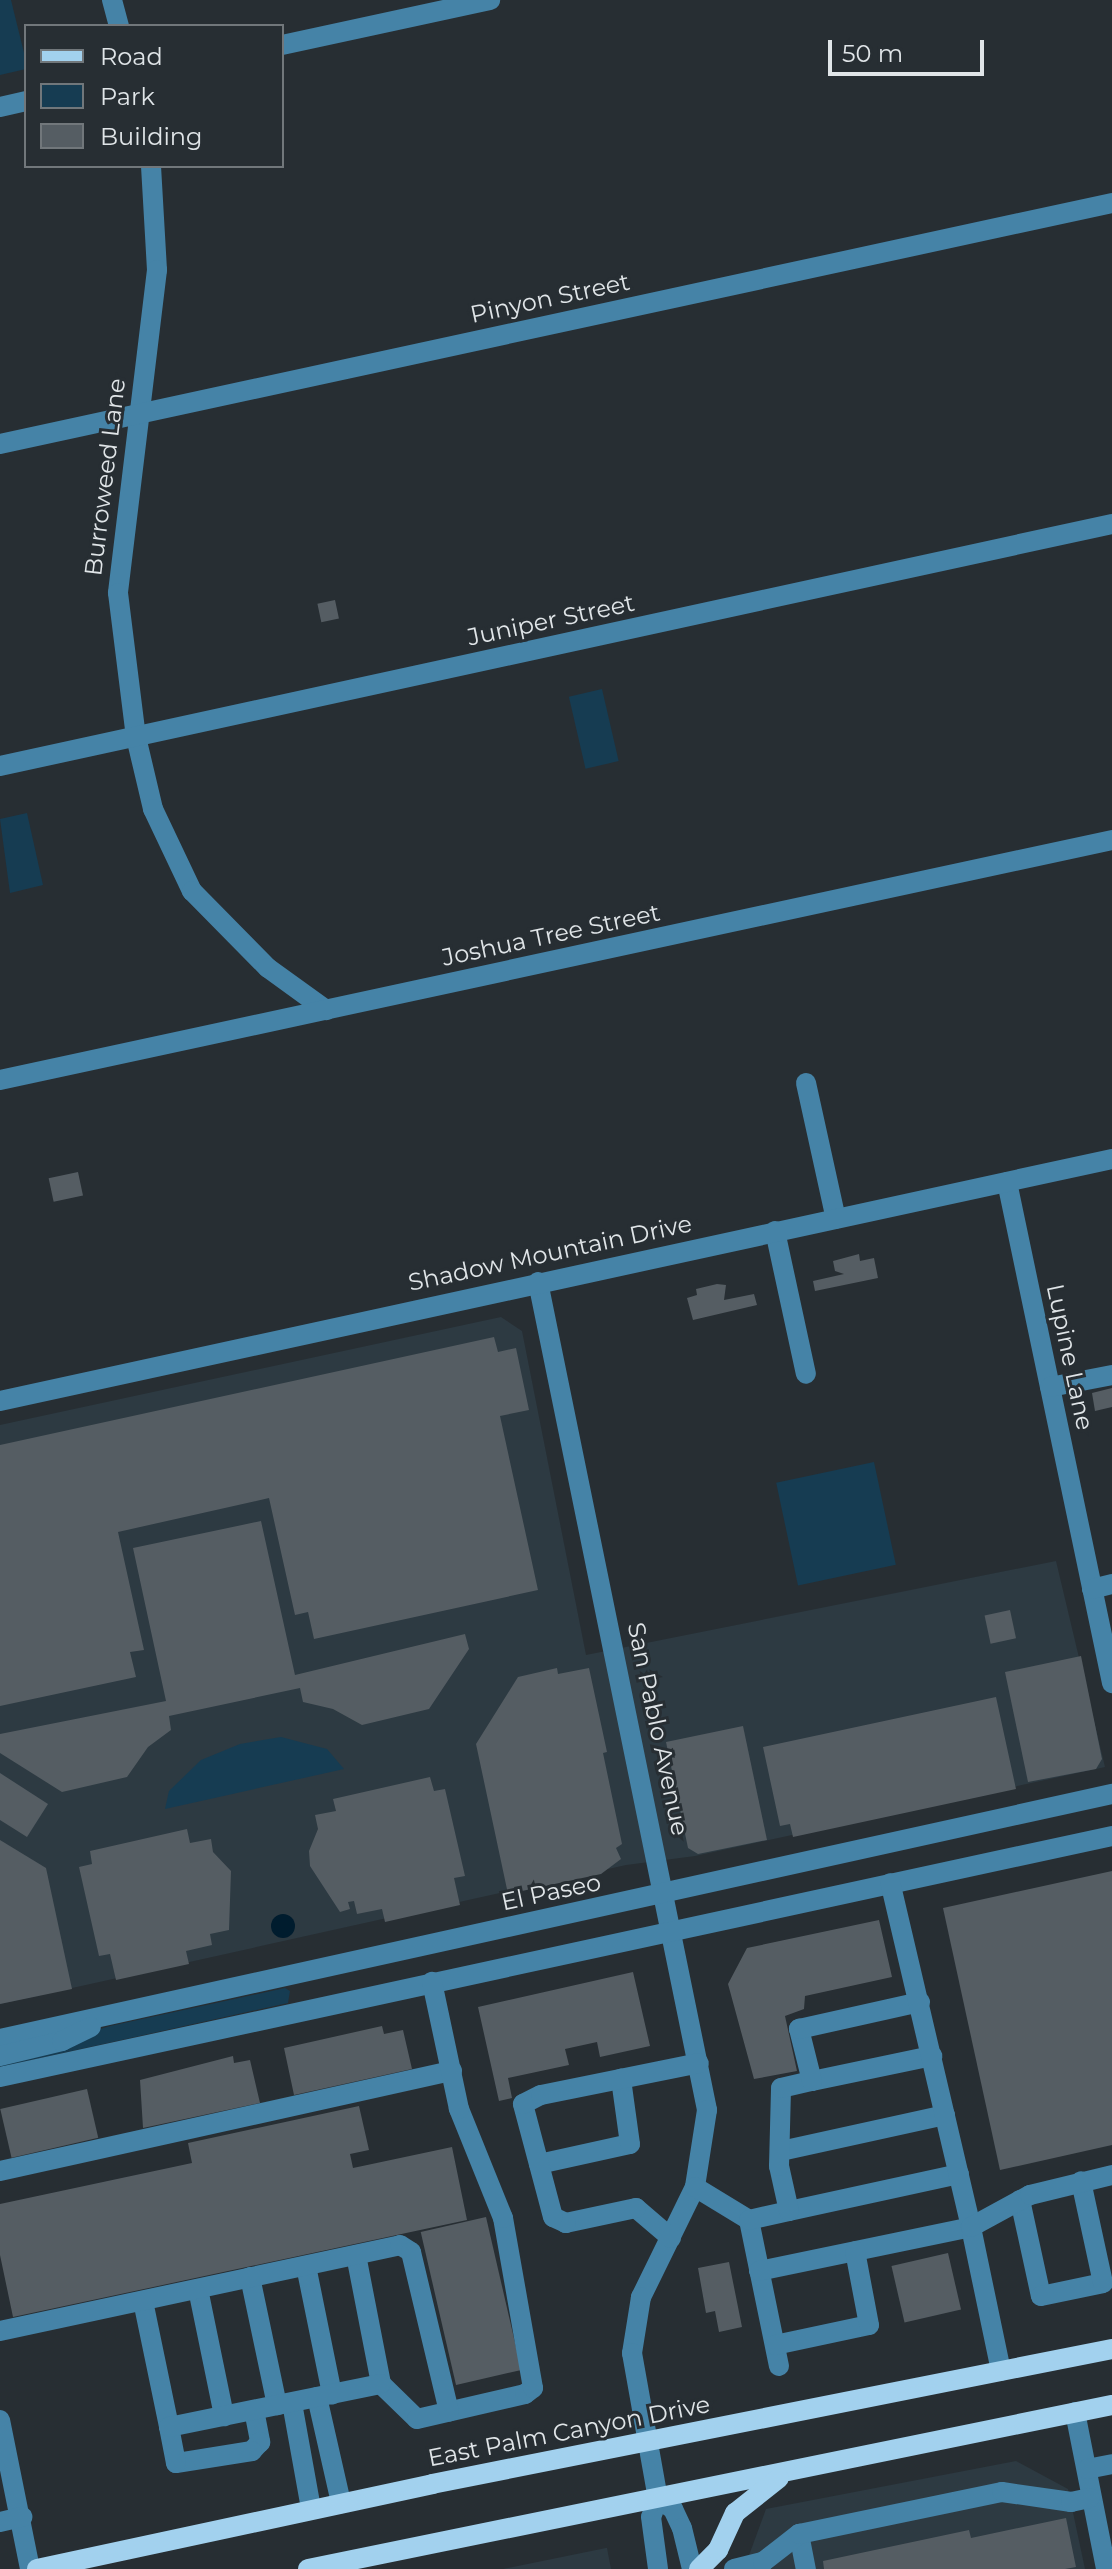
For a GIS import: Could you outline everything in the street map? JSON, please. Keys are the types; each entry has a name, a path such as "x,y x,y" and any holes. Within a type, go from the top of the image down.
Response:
{"main road":[{"name":"East Palm Canyon Drive","path":"37,2569 311,2509 1112,2349"},
{"path":"308,2569 1112,2405"},
{"path":"699,2569 718,2550 735,2513 784,2474"}],"street":[{"path":"112,0 118,24"},
{"path":"284,45 490,0"},
{"path":"0,107 24,101"},
{"name":"Burroweed Lane","path":"151,168 159,240 118,593 136,737 153,809 192,891 268,968 326,1010"},
{"name":"Pinyon Street","path":"0,444 1112,203"},
{"name":"Juniper Street","path":"0,766 1112,524"},
{"name":"Joshua Tree Street","path":"0,1080 1112,840"},
{"path":"806,1083 836,1219"},
{"name":"Shadow Mountain Drive","path":"0,1401 1112,1159"},
{"name":"Lupine Lane","path":"1007,1182 1050,1387 1102,1586 1112,1683"},
{"path":"775,1231 806,1374"},
{"name":"San Pablo Avenue","path":"538,1282 674,1929 707,2110 695,2187 641,2297 632,2353 658,2499 651,2517 658,2569"},
{"path":"1050,1387 1112,1375"},
{"name":"El Paseo","path":"0,2039 1112,1794"},
{"path":"0,2077 1112,1836"},
{"path":"890,1883 901,1947 920,2002 1001,2371"},
{"path":"342,1964 330,1985 350,2000"},
{"path":"290,1975 306,1991 301,2011"},
{"path":"356,2255 381,2384 417,2419 525,2394 533,2388 503,2218 459,2109 432,1982"},
{"path":"812,2081 799,2029 920,2002"},
{"path":"0,2056 62,2041 118,2013"},
{"path":"789,2211 781,2151 781,2088 932,2056"},
{"path":"671,2238 636,2208 566,2223 553,2217 523,2104 541,2095 699,2063"},
{"path":"0,2171 452,2071"},
{"path":"539,2164 630,2144 621,2079"},
{"path":"781,2151 945,2115"},
{"path":"695,2187 749,2220 959,2174"},
{"path":"759,2271 971,2227 1020,2200 1112,2175"},
{"path":"1020,2200 1041,2296 1103,2283 1081,2181"},
{"path":"749,2220 779,2366"},
{"path":"0,2331 400,2245 411,2252 449,2412"},
{"path":"775,2345 869,2325 855,2251"},
{"path":"306,2266 341,2503"},
{"path":"250,2277 311,2509"},
{"path":"198,2289 224,2416"},
{"path":"143,2301 176,2463 187,2465 252,2451 260,2442 254,2410"},
{"path":"169,2427 381,2384"},
{"path":"1075,2412 1106,2569"},
{"path":"0,2420 22,2517 30,2569"},
{"path":"1087,2469 1112,2464"},
{"path":"734,2569 763,2565 799,2534 1002,2492 1071,2502 1090,2498"},
{"name":"San Pablo Avenue","path":"658,2499 673,2509 682,2528 692,2569"},
{"path":"0,2522 22,2517"},
{"path":"799,2534 806,2569"}],"shaded area":[{"path":"501,1317 522,1331 586,1655 1056,1561 1105,1767 695,1856 626,1865 0,2004 0,1425"},
{"path":"278,1914 288,1914 295,1921 295,1931 288,1938 278,1938 271,1931 271,1921"},
{"path":"1016,2461 1068,2489 1085,2569 744,2569 766,2509"},
{"path":"606,2548 611,2569 503,2569"}],"green space":[{"path":"0,0 11,0 24,53 24,69 0,75"},
{"path":"602,689 619,761 586,769 569,697"},
{"path":"27,813 43,885 10,893 0,819"},
{"path":"874,1462 896,1565 798,1585 776,1483"},
{"path":"281,1737 327,1749 344,1769 165,1809 169,1791 201,1760 240,1744"},
{"path":"285,1988 290,1991 288,2003 0,2067 0,2060 110,2026"}],"building":[{"path":"335,600 339,619 321,622 317,604"},
{"path":"78,1172 83,1195 54,1202 49,1178"},
{"path":"859,1254 860,1261 874,1258 878,1278 815,1291 813,1281 844,1274 835,1271 833,1261"},
{"path":"726,1285 724,1300 754,1294 757,1305 693,1320 687,1298 697,1295 696,1289"},
{"path":"494,1337 498,1352 516,1348 529,1410 500,1416 538,1590 314,1639 308,1612 295,1615 269,1498 118,1532 144,1650 130,1652 136,1677 0,1706 0,1445"},
{"path":"1112,1388 1112,1407 1095,1411 1092,1393"},
{"path":"261,1521 295,1675 465,1634 469,1649 429,1709 362,1725 333,1709 303,1702 300,1688 169,1716 171,1730 148,1747 127,1777 62,1792 0,1753 0,1734 166,1701 133,1548"},
{"path":"1010,1610 1016,1638 991,1644 985,1615"},
{"path":"1081,1656 1102,1759 1096,1769 1028,1782 1005,1672"},
{"path":"557,1668 558,1674 589,1668 607,1752 603,1753 622,1844 616,1848 621,1859 601,1874 508,1894 476,1744 518,1677"},
{"path":"996,1697 1016,1789 793,1837 790,1824 780,1826 763,1747"},
{"path":"743,1726 767,1840 698,1854 688,1848 666,1742"},
{"path":"0,1773 48,1804 27,1837 0,1820"},
{"path":"430,1777 434,1791 445,1789 465,1876 454,1878 460,1905 385,1922 382,1909 357,1914 354,1901 348,1902 350,1909 340,1912 310,1866 309,1851 318,1829 315,1815 336,1811 333,1799"},
{"path":"187,1829 190,1843 211,1839 213,1852 231,1871 229,1930 210,1934 212,1945 186,1951 189,1964 116,1980 110,1954 99,1956 79,1867 92,1864 90,1851"},
{"path":"0,1840 46,1868 72,1989 0,2004"},
{"path":"1112,1871 1112,2145 1000,2170 943,1908"},
{"path":"879,1920 892,1977 805,1996 804,2009 785,2016 797,2071 754,2079 728,1984 747,1948"},
{"path":"633,1972 650,2046 600,2057 597,2042 565,2049 569,2065 508,2078 512,2098 499,2101 478,2007"},
{"path":"382,2026 384,2034 403,2030 412,2069 294,2095 284,2048"},
{"path":"233,2056 234,2063 250,2060 260,2103 143,2128 140,2080"},
{"path":"87,2089 98,2138 12,2158 0,2109"},
{"path":"359,2106 369,2150 350,2154 353,2168 452,2147 467,2220 13,2317 0,2255 0,2204 192,2163 188,2143"},
{"path":"486,2217 521,2370 456,2385 421,2232"},
{"path":"948,2253 961,2310 905,2323 891,2266"},
{"path":"729,2262 742,2327 719,2332 715,2311 706,2313 698,2268"},
{"path":"1066,2518 1076,2567 824,2569 823,2561 969,2530 971,2538"}]}
